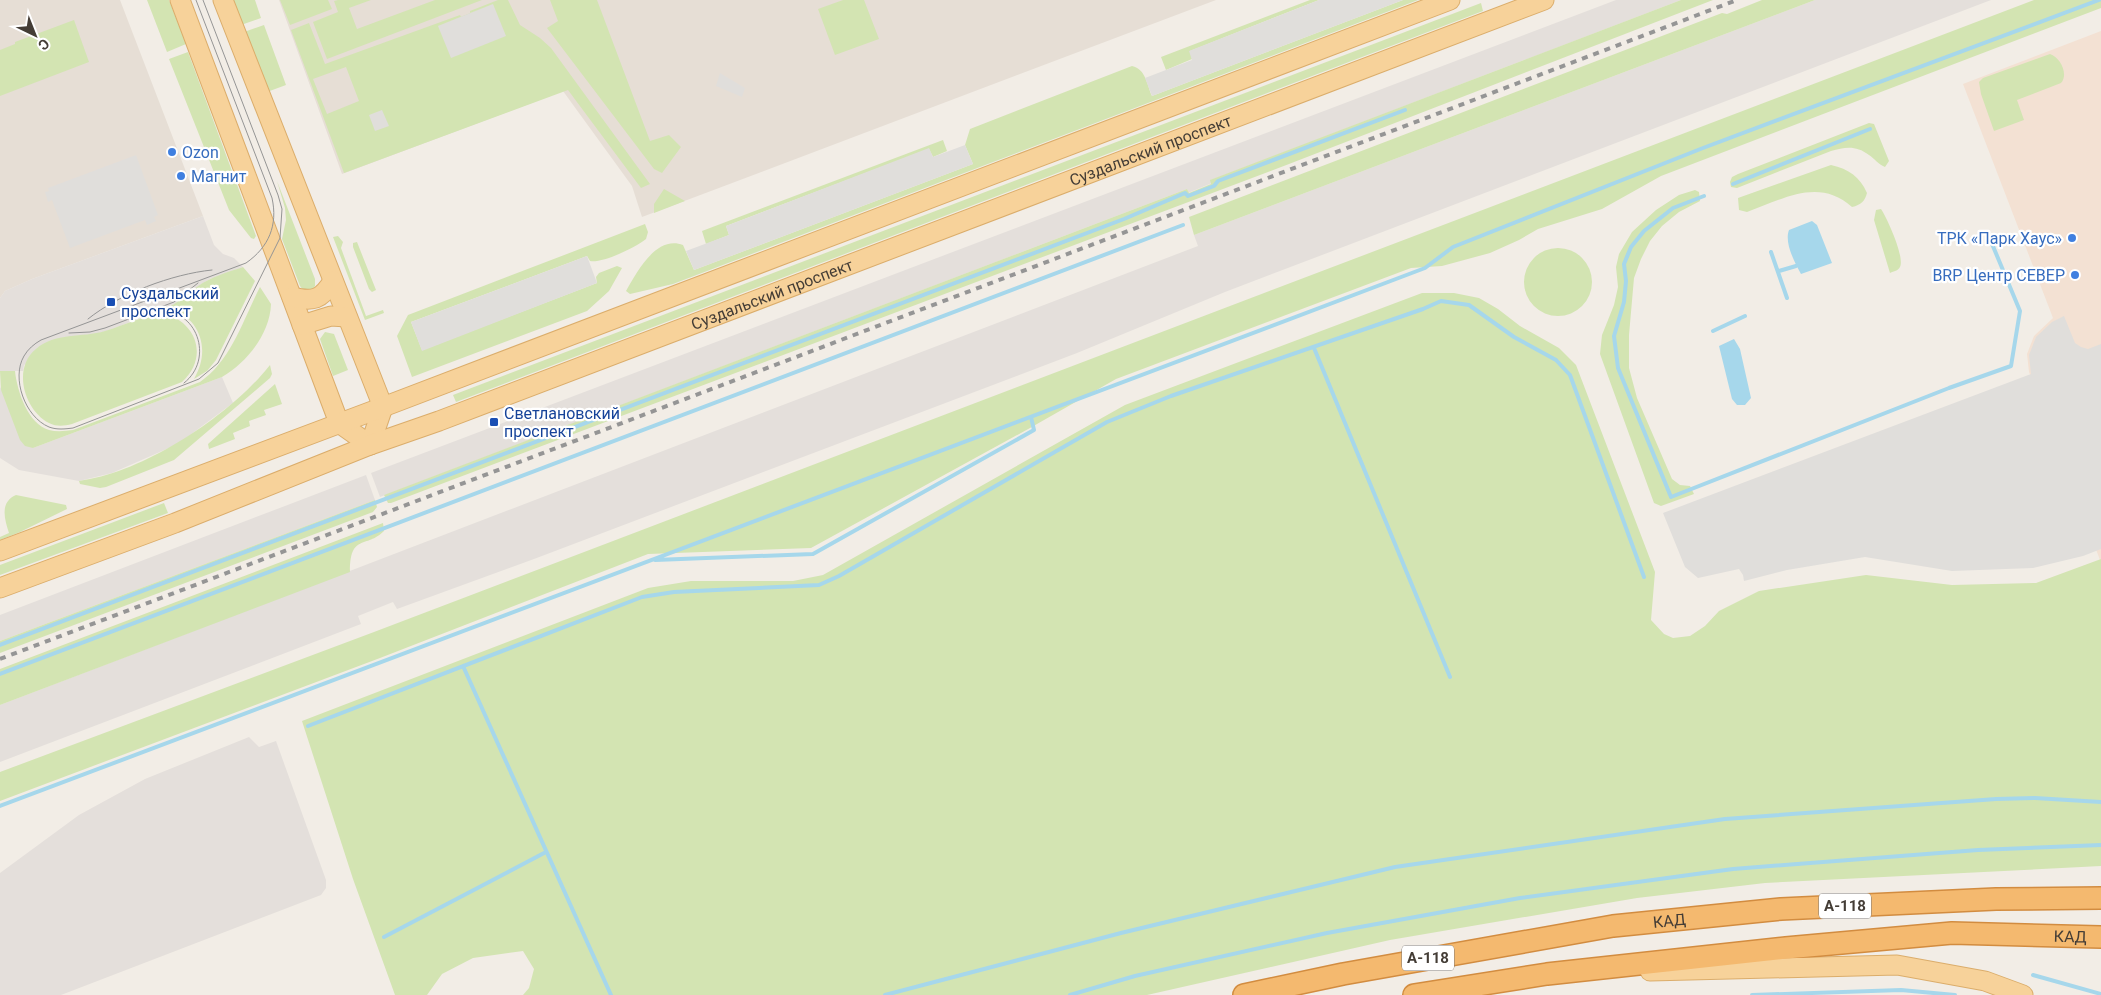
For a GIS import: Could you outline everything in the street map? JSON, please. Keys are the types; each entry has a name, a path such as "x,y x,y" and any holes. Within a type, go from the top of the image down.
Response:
{"highway":[{"name":"КАД","path":"1244,995 1352,972 1613,926 1781,909 1996,899 2101,898"},
{"name":"КАД","path":"1414,995 1547,974 1786,948 1952,933 2101,937"}],"main road":[{"path":"180,0 339,423 370,445 383,407 223,0"},
{"name":"Суздальский проспект","path":"0,551 1450,0"},
{"name":"Суздальский проспект","path":"0,588 175,523 370,445 439,421 1544,0"},
{"path":"292,298 315,299 326,292 333,281"},
{"path":"302,326 331,316 347,317"},
{"path":"1547,974 1897,965 1985,981 2023,995"}],"shaded area":[{"path":"0,0 120,0 203,216 32,279 5,291 0,298"},
{"path":"279,0 1216,0 642,217 632,186 563,91 342,174"},
{"path":"1319,0 1403,0 1152,96 1145,78 1192,60 1189,51"},
{"path":"1616,0 1681,0 1211,180 1212,183 1188,193 1187,189 380,497 371,473"},
{"path":"1815,0 1991,0 1225,292 1077,353 534,559 397,609 393,602 358,616 361,624 0,762 0,705 1198,246 1194,235"},
{"path":"493,4 506,36 451,58 438,26"},
{"path":"2101,31 2100,560 2029,372 2027,354 2034,336 2053,318 1963,84"},
{"path":"720,73 745,88 742,97 716,86"},
{"path":"382,110 389,126 375,131 369,115"},
{"path":"965,145 973,164 694,270 686,251 729,235 726,226 929,148 933,157"},
{"path":"136,155 158,215 154,217 156,221 147,225 145,220 70,248 52,200 48,202 45,192 49,191 48,188"},
{"path":"203,216 214,245 223,254 234,258 243,267 210,279 198,286 185,298 169,307 107,331 91,335 74,336 24,365 23,371 0,371 0,298 5,291 32,279"},
{"path":"587,256 597,283 422,351 411,322"},
{"path":"2064,316 2075,343 2088,349 2101,344 2101,549 2083,556 2033,568 1952,571 1865,557 1787,570 1744,581 1739,569 1698,578 1685,567 1663,513 2031,374 2029,355 2036,337 2052,322"},
{"path":"222,377 233,403 178,444 112,473 79,481 19,470 0,458 0,387 33,448"},
{"path":"366,475 375,500 0,641 0,615"},
{"path":"249,737 259,747 276,741 326,880 326,888 321,895 61,995 0,995 0,873 79,815 145,779"}],"green space":[{"path":"147,0 169,0 186,44 167,52"},
{"path":"232,0 255,0 261,18 241,25"},
{"path":"280,0 328,0 332,9 290,25"},
{"path":"371,0 349,8 357,29 435,0 482,0 327,59 313,22 338,12 334,1"},
{"path":"498,0 508,0 520,25 551,48 650,184 641,188 568,90 344,173 291,30 309,23 325,64 460,15 461,17 493,4 470,13 470,11","holes":["346,67 359,101 327,114 313,79"]},
{"path":"550,0 597,0 650,141 669,135 681,147 662,173 654,169 547,28 558,21"},
{"path":"843,0 864,0 879,39 835,55 818,9"},
{"path":"1310,0 1319,0 1190,51 1192,59 1166,70 1161,57"},
{"path":"1403,0 1418,0 673,284 630,294 626,291 648,257 664,245 673,243 683,245 694,270 973,164 965,145 970,129 1132,66 1143,74 1152,96"},
{"path":"1681,0 1713,0 1289,164 391,503 388,503 384,495 1187,189 1189,193 1211,184 1210,180"},
{"path":"1762,0 1815,0 1194,235 1189,217 1722,13 1727,14"},
{"path":"2034,0 2101,0 2101,8 1661,176 1602,209 1538,229 1490,253 1442,266 1411,268 1116,379 811,548 648,554 380,658 0,801 0,772 374,632"},
{"path":"1481,3 1483,11 456,402 453,395"},
{"path":"74,20 89,62 0,96 0,50 15,44 15,42"},
{"path":"264,25 286,85 267,92 244,32"},
{"path":"188,52 256,236 254,239 251,238 229,210 169,59"},
{"path":"2050,54 2060,62 2064,71 2061,83 2017,100 2024,120 1994,131 1981,94 1979,82 1983,78"},
{"path":"1869,123 1874,124 1889,161 1885,167 1860,150 1846,148 1831,151 1737,188 1731,187 1732,177 1738,174"},
{"path":"943,140 947,151 933,157 929,149 726,226 729,235 706,244 702,231"},
{"path":"1831,165 1848,171 1861,182 1867,193 1860,204 1852,207 1839,198 1827,193 1814,192 1787,197 1747,212 1739,210 1738,198"},
{"path":"277,181 315,279 315,286 312,290 303,290 300,286 282,239 286,220 285,208"},
{"path":"664,189 685,201 654,213 654,204"},
{"path":"1695,190 1699,192 1700,201 1679,212 1662,226 1650,241 1634,278 1629,335 1629,368 1637,398 1672,479 1680,485 1690,486 1694,494 1661,506 1654,503 1600,354 1602,335 1614,305 1618,287 1616,267 1619,254 1632,232 1656,210 1679,195"},
{"path":"1881,209 1898,247 1901,262 1897,270 1890,273 1874,220 1876,210"},
{"path":"645,224 648,232 646,239 619,254 595,261 590,261 587,256 411,322 422,350 597,283 596,277 599,273 617,266 622,268 609,291 587,311 412,377 397,336 408,315"},
{"path":"338,236 343,242 341,248 366,316 383,310 384,313 365,320 333,237"},
{"path":"357,242 376,290 372,292 369,289 353,247 353,243"},
{"path":"1551,248 1565,248 1577,253 1587,263 1592,275 1592,289 1587,301 1577,311 1565,316 1551,316 1539,311 1529,301 1524,289 1524,275 1529,263 1539,253"},
{"path":"243,267 255,281 216,360 207,371 194,379 202,357 200,337 189,319 169,307 203,283"},
{"path":"260,287 271,304 270,315 262,336 248,355 222,377 33,448 25,446 20,440 1,390 0,371 15,371 18,388 25,406 35,421 42,427 55,431 73,430 200,382 211,373 228,351"},
{"path":"1422,293 1454,293 1479,298 1498,309 1520,326 1559,348 1576,365 1655,572 1651,620 1664,634 1673,638 1690,636 1705,626 1719,611 1759,591 1866,575 1952,585 2036,583 2101,559 2101,866 1765,883 1637,898 1390,940 1147,995 523,995 529,988 534,969 523,951 473,958 442,974 427,995 395,995 353,879 302,721 648,588 691,581 793,581 823,575 1125,405"},
{"path":"163,313 184,324 191,332 195,342 197,352 195,362 182,382 72,424 58,426 49,423 33,409 24,388 23,377 24,367 36,349 52,340 105,331 141,318"},
{"path":"325,332 334,334 348,370 333,376 320,339"},
{"path":"270,365 272,374 270,378 174,460 106,487 100,488 80,484 79,481 104,476 130,467 184,439 232,404"},
{"path":"275,384 282,404 264,410 266,415 249,421 250,426 233,433 235,439 209,449 208,444"},
{"path":"16,495 66,505 67,509 0,540 0,537 9,533 5,506"},
{"path":"375,500 377,507 373,512 0,653 0,641"},
{"path":"164,503 168,513 0,575 0,565"},
{"path":"383,523 384,531 356,547 351,560 350,572 0,705 0,669"}],"water":[{"path":"1812,221 1817,225 1832,263 1801,274 1791,253 1788,241 1789,230"},
{"path":"1734,339 1740,349 1751,398 1745,405 1737,405 1732,399 1719,346"}],"waterway":[{"path":"0,806 1425,268 1453,247 1703,148 2099,0"},
{"path":"0,645 1124,219 1185,193 1188,196 1214,186 1218,181 1405,110"},
{"path":"1733,184 1870,129"},
{"path":"1704,196 1673,208 1644,231 1631,247 1624,264 1626,281 1624,302 1614,336 1618,368 1671,497 1949,388 2011,366 2020,311 1990,239"},
{"path":"0,674 1183,225"},
{"path":"1771,252 1787,298"},
{"path":"1779,271 1796,266"},
{"path":"308,726 642,597 674,592 819,585 839,576 1107,422 1171,396 1423,309 1441,301 1469,305 1514,337 1556,360 1570,375 1644,577"},
{"path":"1713,331 1745,316"},
{"path":"1314,348 1450,677"},
{"path":"655,560 813,554 1034,430 1031,417"},
{"path":"463,666 611,995"},
{"path":"885,995 1121,933 1395,867 1725,819 1996,799 2035,798 2101,802"},
{"path":"1070,995 1135,976 1327,933 1520,898 1733,869 1978,850 2101,845"},
{"path":"384,937 546,852"},
{"path":"2033,975 2101,994"},
{"path":"1752,995 1901,990 1955,995"}],"tram line":[{"path":"196,0 272,198 274,217 270,235 261,250 246,263 41,340 31,347 20,365 20,385 27,406 33,415 49,427 58,429 73,428 199,379 218,363 280,238 282,209 278,195 203,0"},
{"path":"88,319 115,301 147,287 180,276 212,270"},
{"path":"69,333 90,332 105,328 174,302 198,283"},
{"path":"157,311 171,312 182,317 197,336 200,349 198,361 193,373 184,383"}],"railway":[{"path":"0,659 1737,0"}],"place":[{"name":"Ozon","path":"172,152"},
{"name":"Магнит","path":"181,176"},
{"name":"ТРК «Парк Хаус»","path":"2072,238"},
{"name":"BRP Центр СЕВЕР","path":"2075,275"},
{"name":"Суздальский проспект","path":"111,302"},
{"name":"Светлановский проспект","path":"494,422"}]}
